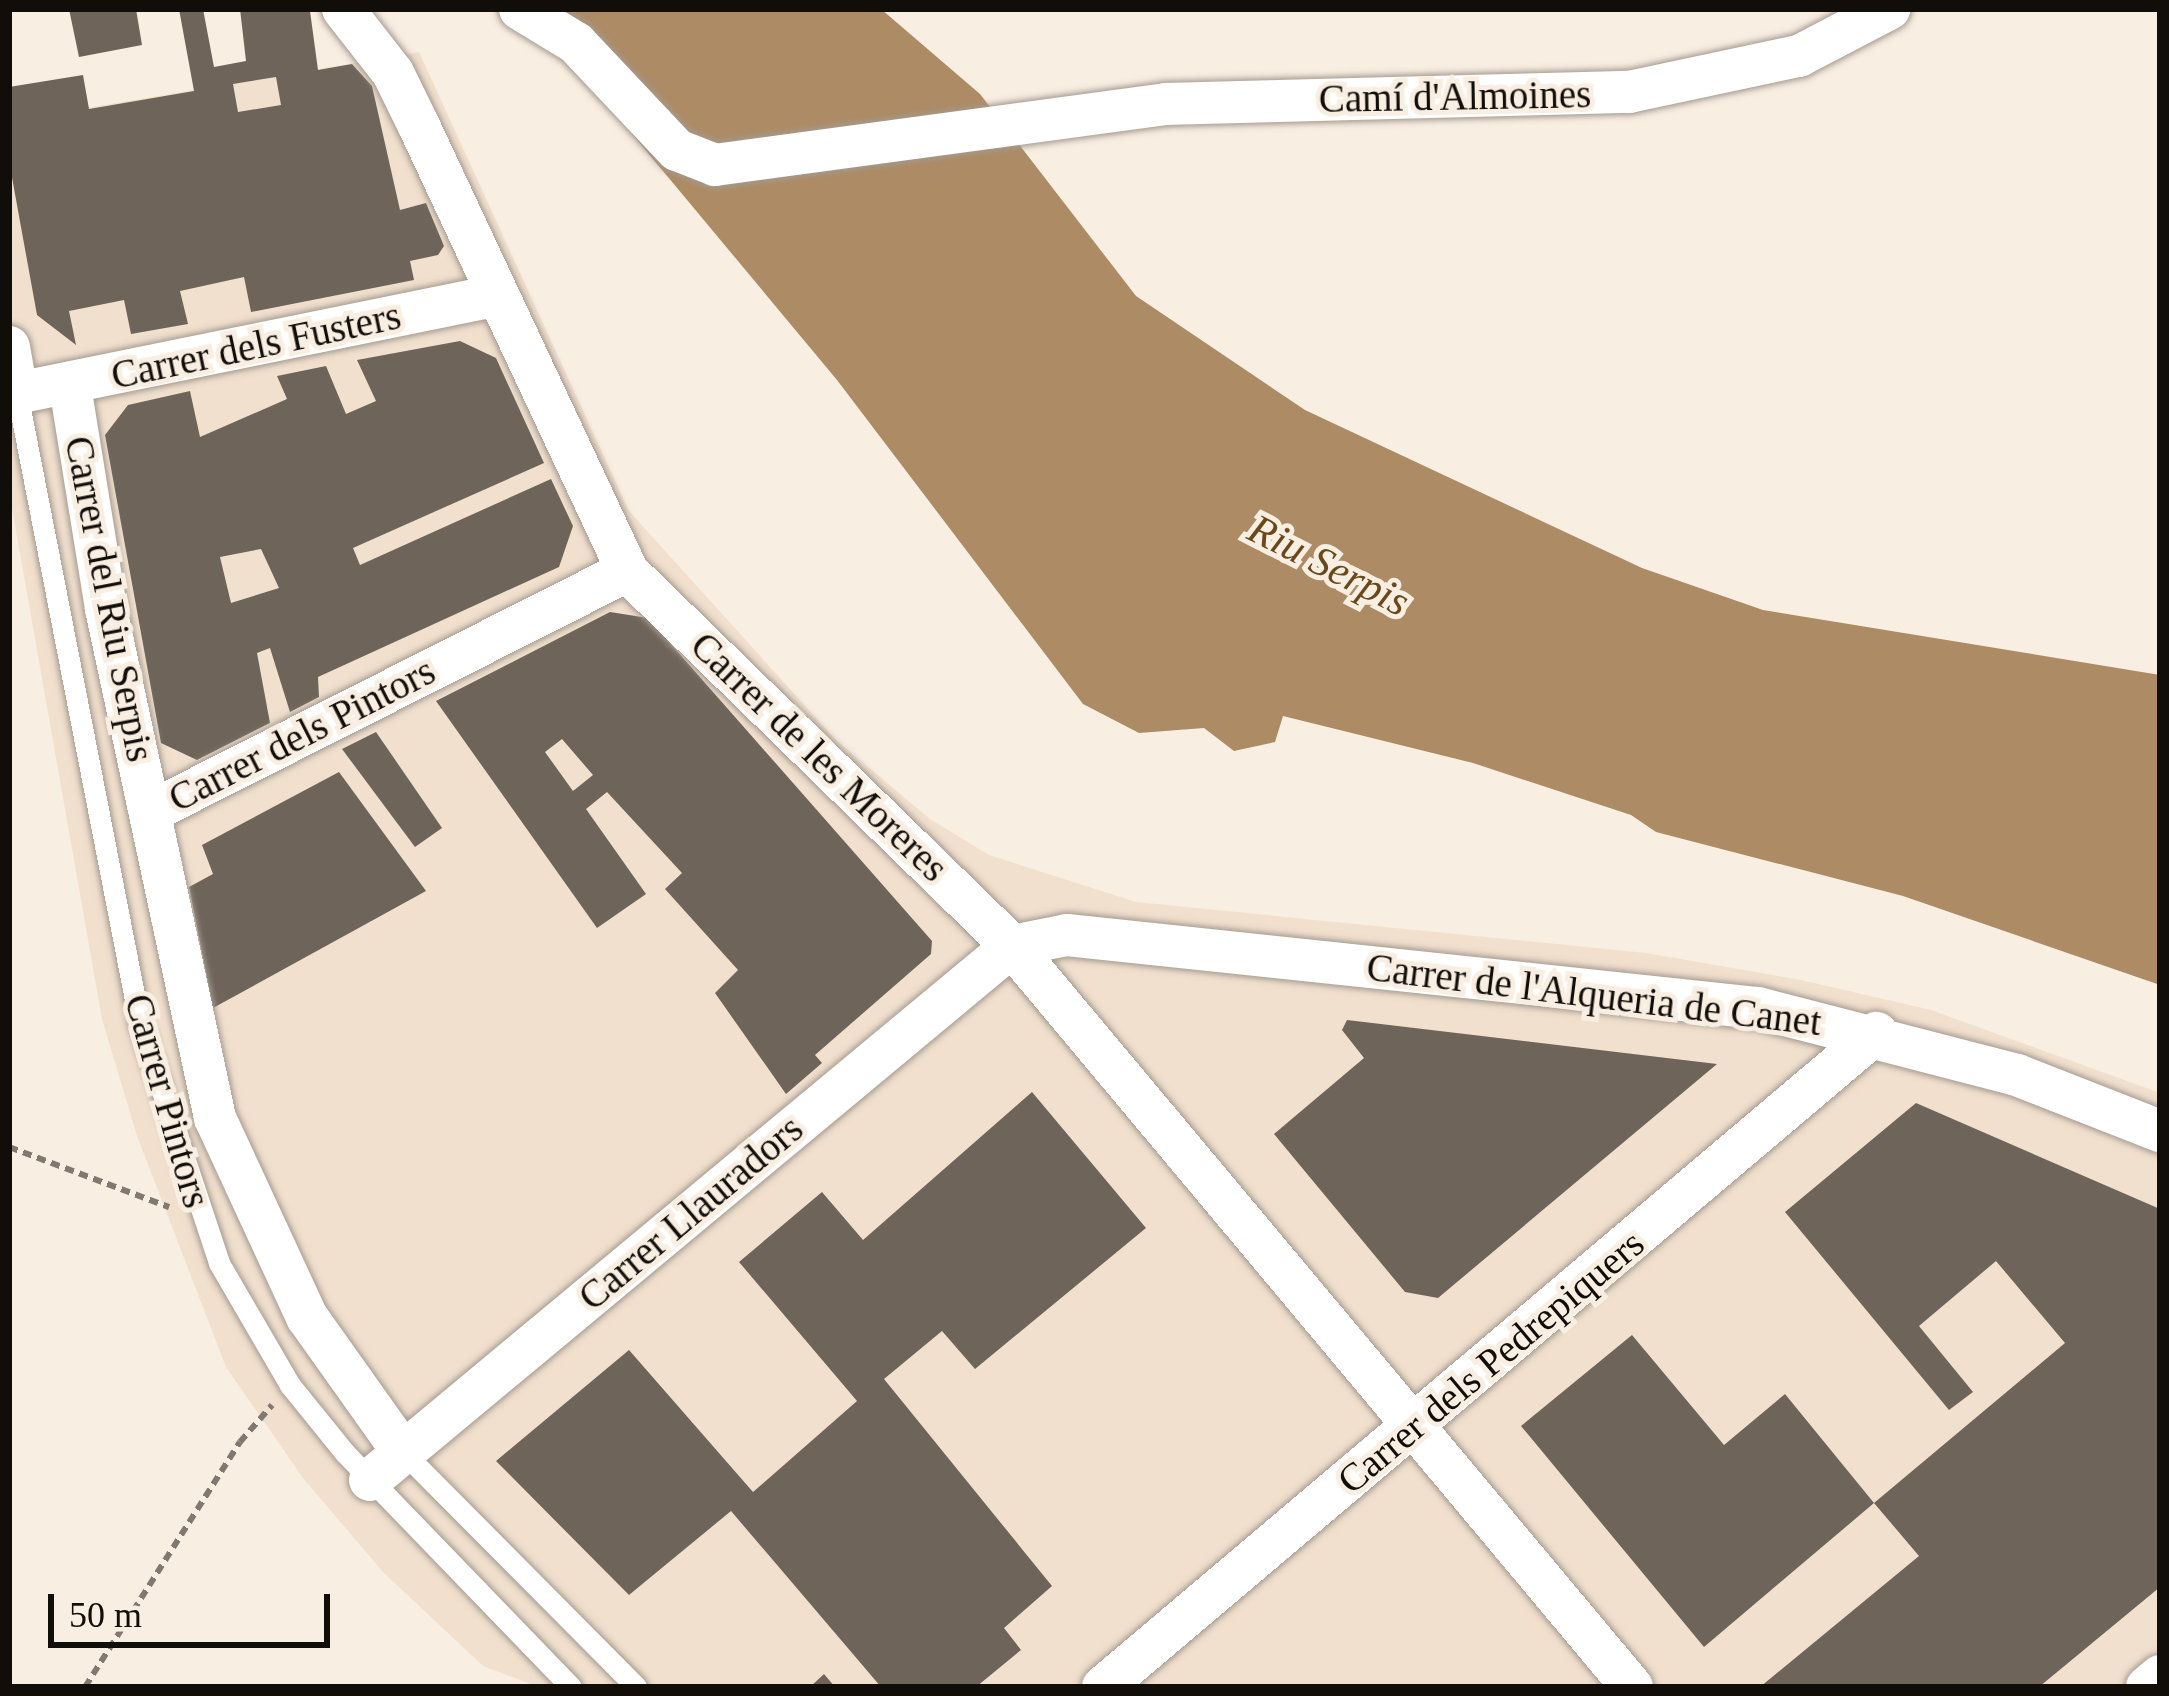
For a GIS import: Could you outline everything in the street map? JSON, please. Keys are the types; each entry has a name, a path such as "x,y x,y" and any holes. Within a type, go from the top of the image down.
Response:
{"street":[{"name":"Carrer de les Moreres","path":"344,9 393,73 627,571 1012,946 1631,1687"},
{"name":"Camí d'Almoines","path":"520,9 576,44 677,150 715,165 1005,121 1166,104 1629,92 1799,56 1889,9"},
{"name":"Carrer dels Fusters","path":"17,393 70,386 495,296"},
{"path":"9,347 17,393"},
{"name":"Carrer del Riu Serpis","path":"70,386 150,812"},
{"name":"Carrer dels Pintors","path":"403,1452 308,1317 240,1184 195,1048 150,812 627,571"},
{"name":"Carrer de l'Alqueria de Canet","path":"1012,946 1090,937 1758,1008 1876,1034 2100,1103 2160,1131"},
{"name":"Carrer Llauradors","path":"370,1480 1012,946"},
{"name":"Carrer dels Pedrepiquers","path":"1103,1687 1417,1427 1876,1034"},
{"path":"2147,1687 2160,1676"}],"lane":[{"name":"Carrer Pintors","path":"17,393 140,1025 200,1219 290,1385 370,1480 571,1687"},
{"path":"403,1452 636,1687"}],"path":[{"path":"9,1147 200,1219"},
{"path":"86,1687 240,1442 290,1385"}],"shaded area":[{"path":"419,52 629,511 836,740 930,819 989,855 1136,902 1646,953 1801,980 1931,1010 2160,1093 2160,1687 539,1687 483,1666 383,1572 303,1478 226,1367 137,1136 102,1019 9,491 9,121"}],"water":[{"name":"Riu Serpis","path":"553,9 881,9 980,94 1136,296 1305,410 1642,568 1763,610 2160,675 2160,985 1903,896 1656,832 1631,815 1473,763 1283,716 1275,742 1234,751 1204,728 1139,733 1083,704 837,380 628,129"}],"building":[{"path":"69,9 136,9 142,45 79,57"},
{"path":"179,9 203,9 214,67 246,61 240,9 310,11 318,70 352,64 372,86 400,210 426,203 444,246 438,255 410,261 414,280 251,312 244,277 180,291 188,324 131,334 124,300 69,311 76,345 37,315 9,161 9,87 83,75 89,109 194,91","holes":["276,77 281,105 238,112 233,84"]},
{"path":"460,341 496,358 544,463 353,548 360,565 551,479 573,526 559,567 318,677 319,697 290,712 270,648 257,653 270,723 197,760 161,743 105,435 128,405 190,391 200,437 287,399 277,376 326,366 346,414 376,401 357,360","holes":["261,549 279,588 231,603 220,557"]},
{"path":"610,612 648,618 932,941 931,954 815,1055 822,1063 786,1094 715,993 738,970 665,889 682,873 607,792 586,809 646,894 597,928 436,701","holes":["562,739 593,775 573,791 545,752"]},
{"path":"376,732 442,828 415,847 342,749"},
{"path":"339,772 426,891 213,1008 189,887 213,874 202,845"},
{"path":"1347,1020 1717,1064 1438,1298 1405,1292 1274,1134 1364,1058 1342,1030"},
{"path":"1032,1092 1146,1228 975,1369 942,1331 884,1379 1052,1586 1004,1628 1021,1650 976,1687 881,1687 731,1511 629,1595 496,1461 629,1350 753,1492 857,1401 739,1262 822,1192 863,1240"},
{"path":"1916,1103 2160,1209 2160,1587 2039,1687 1760,1687 1919,1556 1874,1503 2065,1343 1996,1261 1919,1326 1973,1392 1949,1410 1785,1212"},
{"path":"1632,1335 1724,1445 1785,1394 1874,1503 1704,1647 1521,1426"},
{"path":"824,1674 835,1687 810,1687"}]}
